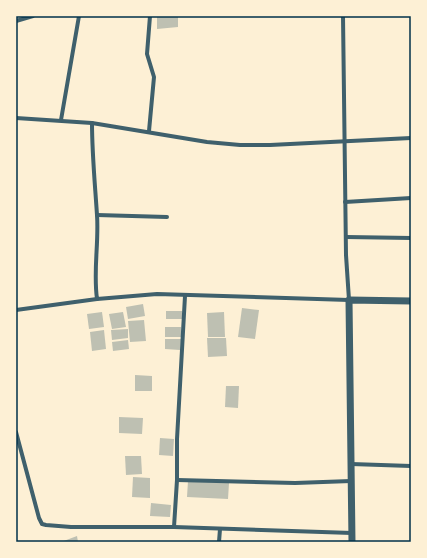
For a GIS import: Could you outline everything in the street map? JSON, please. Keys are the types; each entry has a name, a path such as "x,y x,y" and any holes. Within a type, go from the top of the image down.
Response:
{"street":[{"path":"16,21 33,16"},
{"path":"61,120 79,16"},
{"path":"149,131 154,77 147,54 150,16"},
{"path":"343,16 352,542"},
{"path":"16,118 92,123 149,131 207,142 240,145 345,142 411,138"},
{"path":"92,123 92,160 97,215 95,272 97,299"},
{"path":"345,202 411,198"},
{"path":"97,215 167,217"},
{"path":"346,237 411,238"},
{"path":"16,310 97,299 158,294 185,296 411,301"},
{"path":"174,527 185,296"},
{"path":"16,432 39,518 42,524 71,527 174,527 352,533"},
{"path":"351,464 411,466"},
{"path":"177,480 295,483 351,481"},
{"path":"219,542 220,529"}],"building":[{"path":"157,16 178,16 178,27 157,29"},
{"path":"143,304 145,316 128,319 126,307"},
{"path":"242,308 259,310 255,339 238,337"},
{"path":"166,311 182,311 182,319 166,319"},
{"path":"102,312 104,327 89,329 87,314"},
{"path":"123,312 126,327 112,329 109,314"},
{"path":"224,312 225,337 208,337 207,313"},
{"path":"144,320 146,341 130,342 128,321"},
{"path":"165,327 181,327 181,337 165,337"},
{"path":"128,329 128,338 112,340 111,330"},
{"path":"104,330 106,349 92,351 90,332"},
{"path":"207,338 226,338 227,356 208,357"},
{"path":"165,339 181,339 180,350 165,349"},
{"path":"128,340 129,349 113,351 112,342"},
{"path":"135,375 152,376 152,391 135,391"},
{"path":"226,386 239,386 238,408 225,407"},
{"path":"119,417 143,418 142,434 119,433"},
{"path":"160,438 174,439 173,456 159,455"},
{"path":"125,456 141,456 142,474 126,475"},
{"path":"133,477 150,478 150,498 132,497"},
{"path":"188,481 229,483 228,499 187,497"},
{"path":"151,503 171,505 170,517 150,516"},
{"path":"77,536 78,542 61,542"}]}
